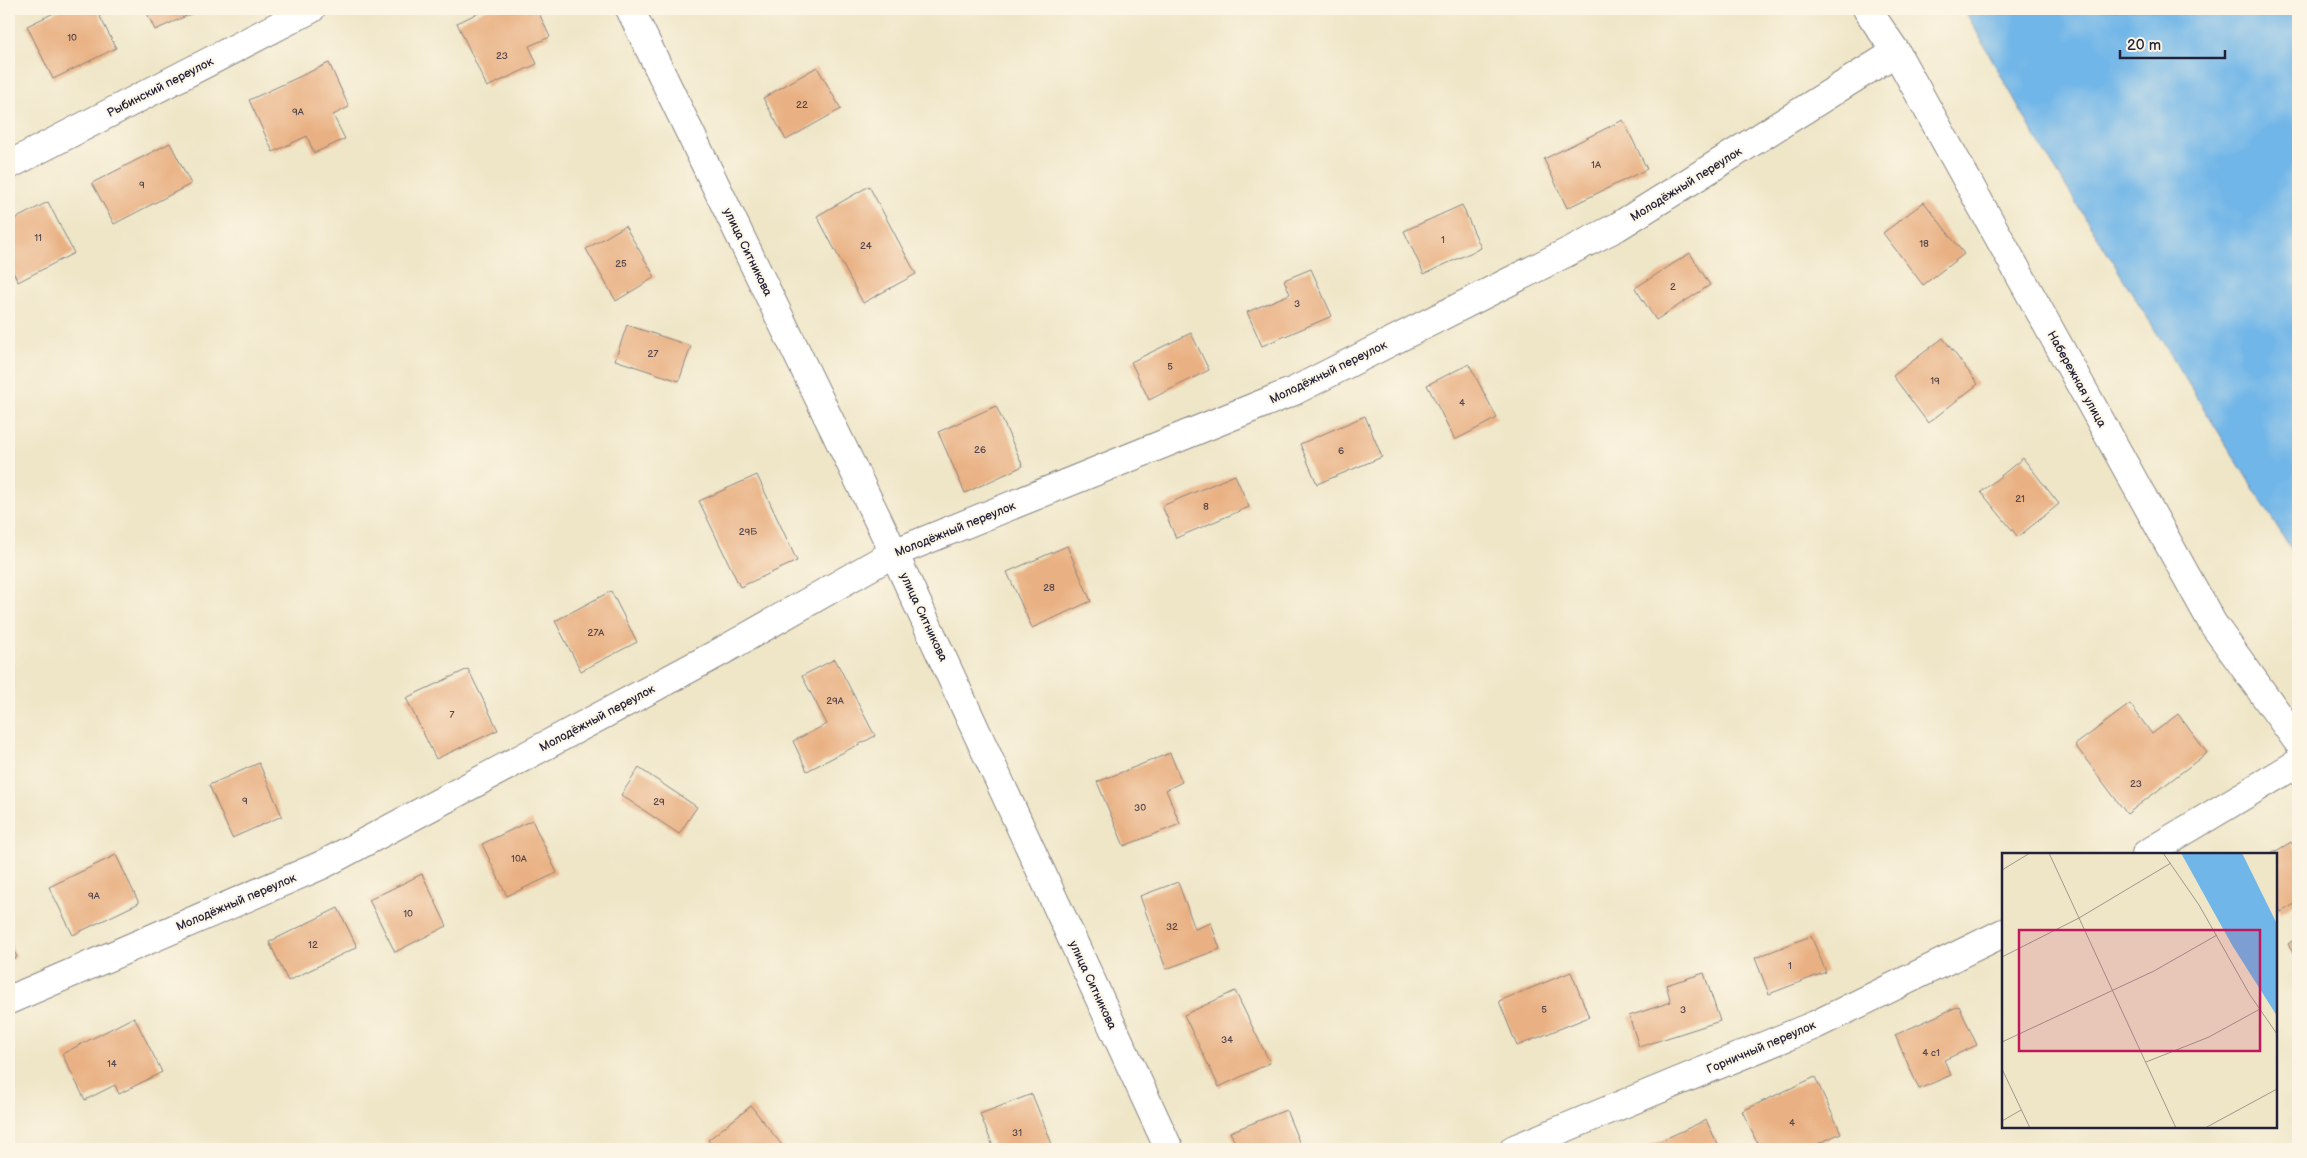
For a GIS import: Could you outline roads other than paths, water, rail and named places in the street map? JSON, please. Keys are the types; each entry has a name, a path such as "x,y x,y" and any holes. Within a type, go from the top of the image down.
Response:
{"street":[{"name":"Рыбинский переулок","path":"9,165 311,9"},
{"name":"улица Ситникова","path":"630,9 894,553 1169,1149"},
{"name":"Набережная улица","path":"1867,9 1896,52 2212,624 2298,742"},
{"name":"Молодёжный переулок","path":"9,1000 322,865 724,650 894,553 1303,386 1617,227 1896,52"},
{"path":"2148,853 2298,763"},
{"name":"Горничный переулок","path":"1514,1149 1815,1025 2002,933"}],"water":[{"path":"1964,9 2298,9 2298,560 2039,143"}]}
